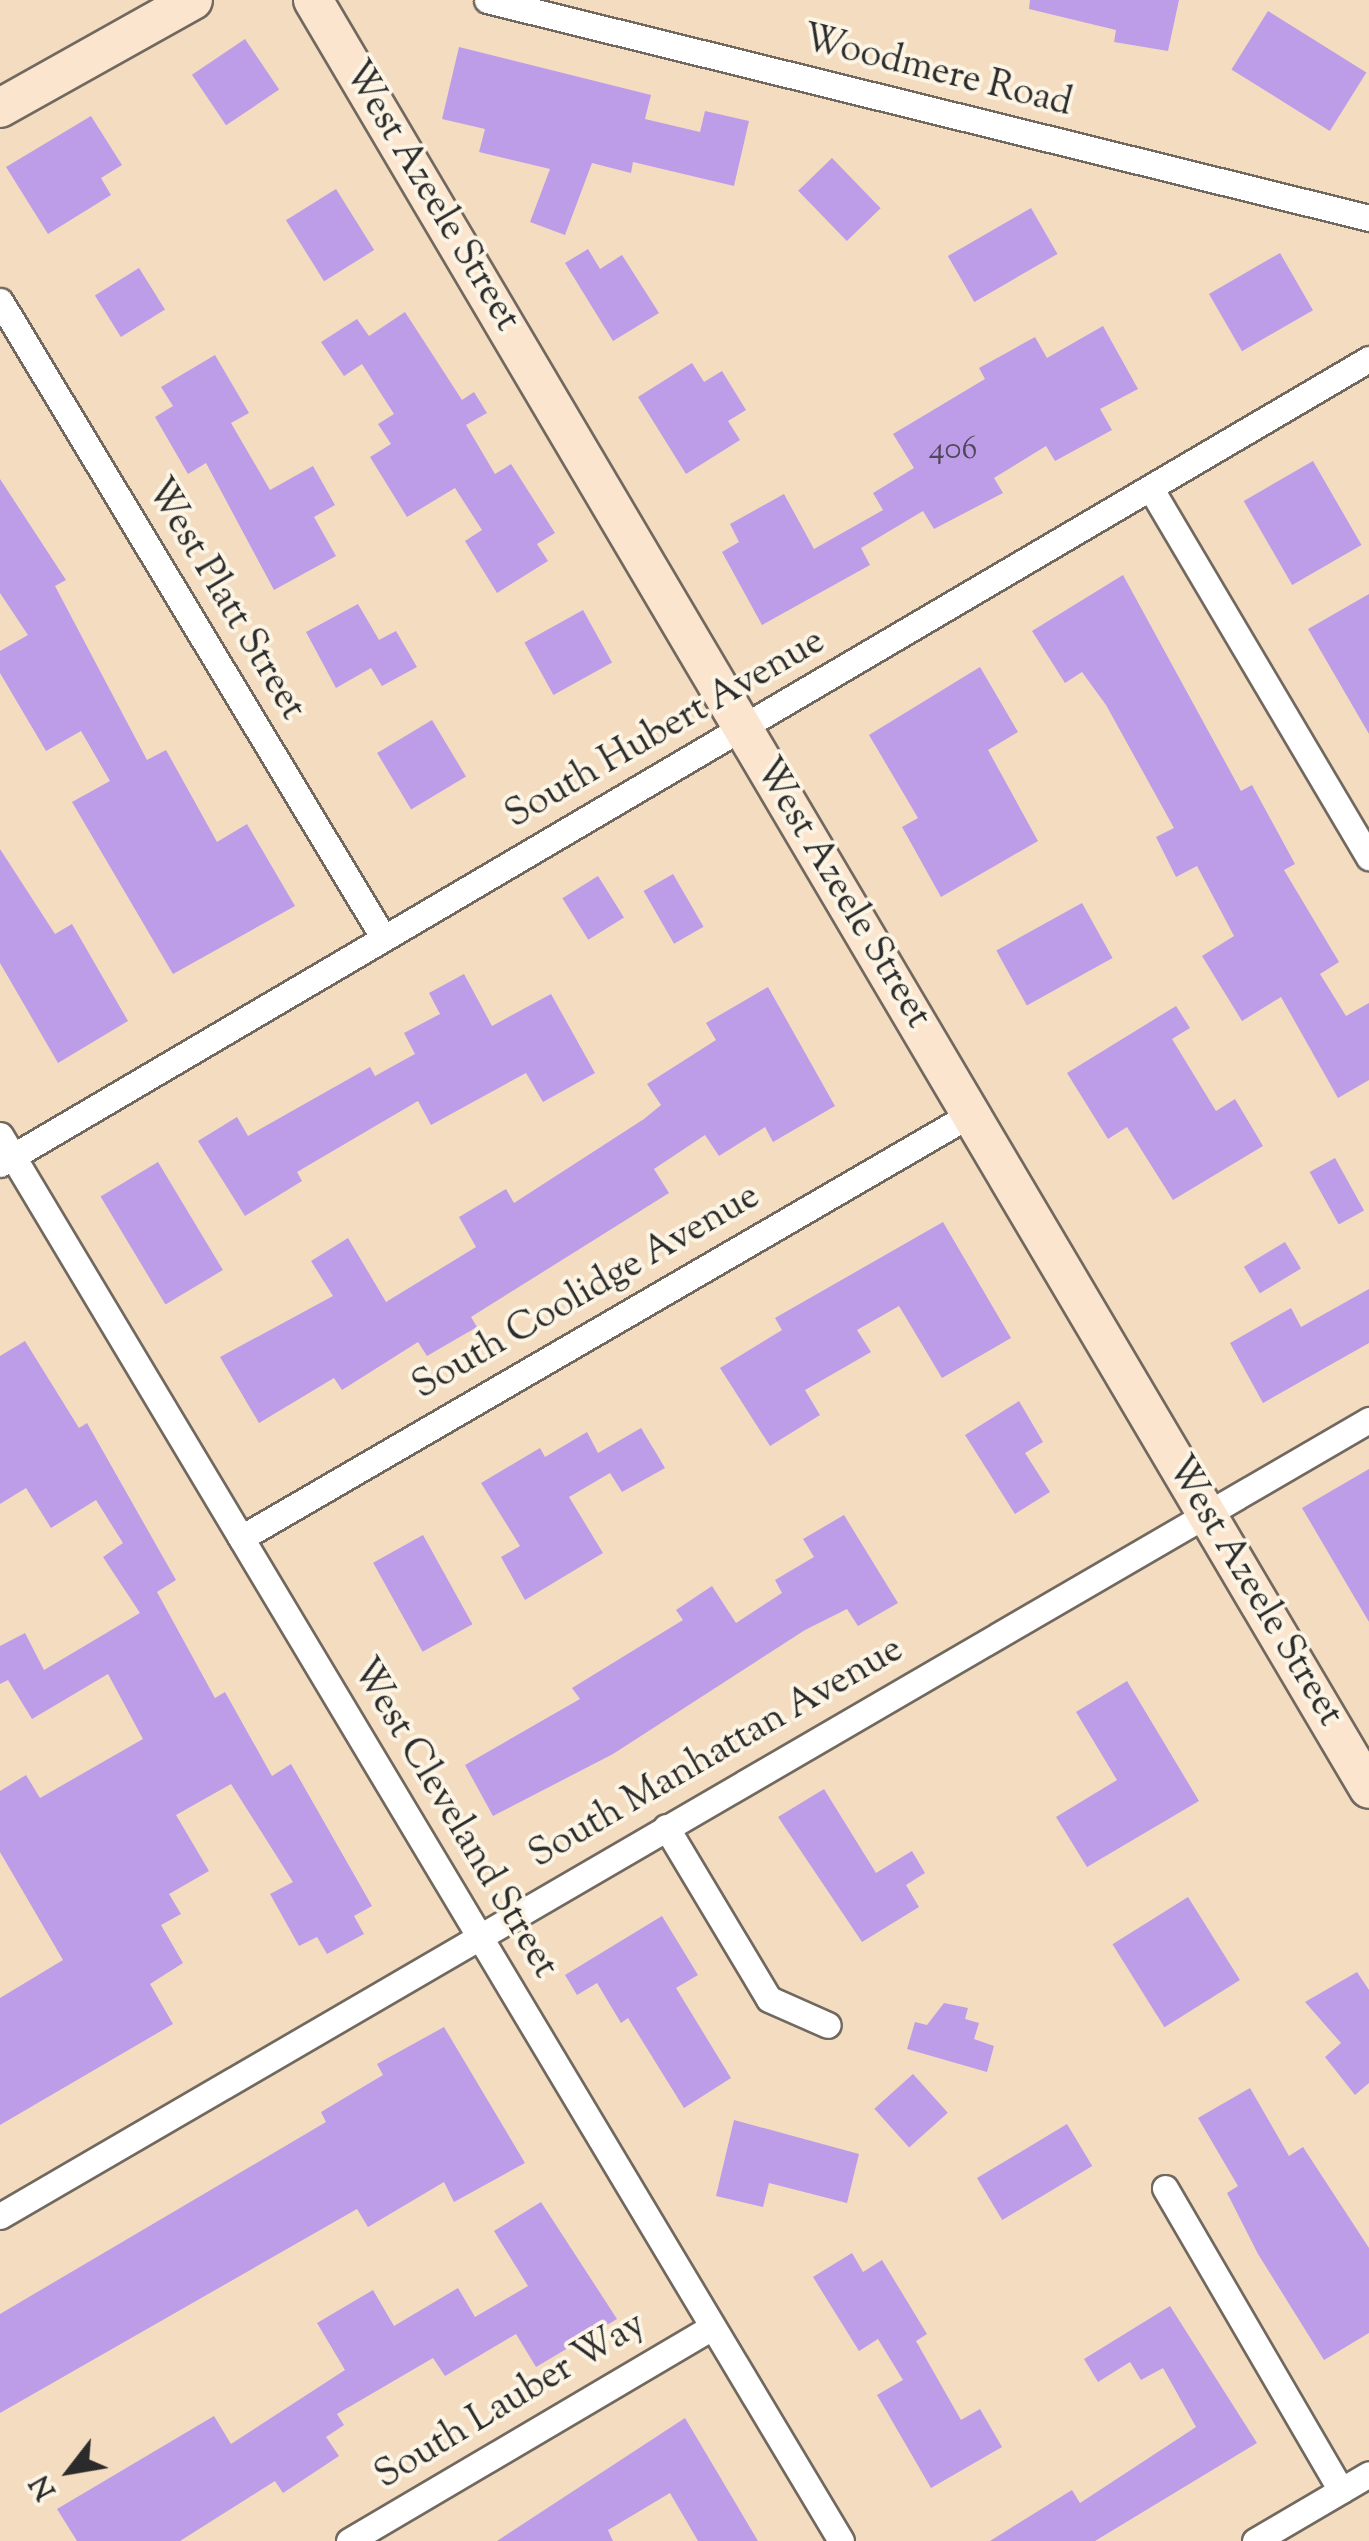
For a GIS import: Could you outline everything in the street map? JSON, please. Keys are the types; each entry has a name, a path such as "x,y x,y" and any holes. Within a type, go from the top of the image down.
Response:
{"street":[{"path":"0,108 193,0"},
{"name":"West Azeele Street","path":"314,0 1369,1788"},
{"name":"Woodmere Road","path":"487,0 1369,218"},
{"name":"West Platt Street","path":"0,301 383,938"},
{"name":"South Hubert Avenue","path":"4,1152 744,730 1369,359"},
{"path":"1150,489 1369,858"},
{"name":"South Coolidge Avenue","path":"241,1538 971,1114"},
{"name":"West Cleveland Street","path":"4,1152 241,1538 840,2541"},
{"name":"South Manhattan Avenue","path":"0,2216 1369,1420"},
{"path":"666,1827 768,1998 828,2025"},
{"path":"1165,2188 1341,2491"},
{"name":"South Lauber Way","path":"349,2541 712,2327"},
{"path":"1255,2541 1369,2474"}],"building":[{"path":"1030,0 1179,0 1168,51 1114,42 1116,30 1029,9"},
{"path":"1268,11 1366,72 1330,131 1231,70"},
{"path":"245,39 279,90 226,125 192,75"},
{"path":"459,47 651,95 645,119 700,132 705,111 749,121 734,186 633,162 631,173 592,163 565,235 530,222 550,169 479,152 485,129 442,119"},
{"path":"91,116 122,165 101,178 111,195 48,234 6,167"},
{"path":"832,158 881,208 847,241 798,191"},
{"path":"336,189 374,250 324,281 286,220"},
{"path":"1031,208 1058,254 974,302 948,256"},
{"path":"588,249 600,269 622,255 659,313 613,341 565,263"},
{"path":"1280,253 1313,310 1242,351 1209,294"},
{"path":"139,268 165,310 121,337 95,296"},
{"path":"405,312 462,400 474,392 487,413 466,425 495,474 511,464 555,533 537,544 548,561 497,593 465,541 482,530 455,488 407,517 370,457 391,444 378,424 394,414 362,364 344,376 321,342 357,319 369,336"},
{"path":"1103,326 1138,389 1100,409 1112,430 1055,461 1046,446 994,478 1003,493 934,529 923,511 861,548 870,565 762,625 722,552 739,542 730,524 784,494 814,549 883,510 873,493 914,468 893,434 985,379 979,368 1035,337 1047,358"},
{"path":"215,355 249,413 231,423 270,490 313,466 335,505 314,517 336,556 274,590 206,463 188,474 155,417 173,406 161,387"},
{"path":"692,363 704,382 722,371 746,410 728,421 740,440 686,474 638,397"},
{"path":"1313,461 1362,545 1292,585 1244,501"},
{"path":"0,479 66,580 55,586 147,760 166,750 217,842 247,824 295,906 173,974 72,802 110,781 81,731 46,751 0,673 0,651 28,635 0,593"},
{"path":"1123,575 1241,791 1252,785 1295,864 1284,870 1339,962 1320,974 1346,1016 1369,1003 1369,1080 1338,1098 1281,997 1242,1021 1202,956 1234,936 1197,866 1176,877 1156,837 1174,828 1106,705 1082,672 1065,683 1032,631"},
{"path":"1369,594 1369,734 1308,629"},
{"path":"358,604 379,640 396,631 417,667 382,686 371,668 336,688 306,632"},
{"path":"583,610 612,662 553,695 524,642"},
{"path":"980,667 1018,732 988,750 1038,841 941,897 902,827 918,818 869,735"},
{"path":"432,720 466,777 411,810 377,753"},
{"path":"0,849 55,934 72,924 128,1021 58,1063 0,963"},
{"path":"673,874 704,927 674,944 644,891"},
{"path":"598,876 624,918 588,940 562,898"},
{"path":"1082,903 1113,958 1027,1006 996,951"},
{"path":"464,974 492,1026 551,994 595,1073 543,1102 526,1073 431,1125 418,1101 297,1172 302,1181 245,1216 198,1141 237,1117 248,1136 370,1067 375,1076 415,1054 404,1033 440,1014 429,993"},
{"path":"768,987 835,1106 773,1142 765,1127 719,1156 705,1135 654,1169 669,1193 471,1317 477,1327 427,1356 418,1342 342,1390 334,1378 259,1423 220,1357 333,1296 311,1261 348,1238 386,1302 476,1247 459,1217 506,1189 514,1203 661,1105 647,1084 716,1040 706,1023"},
{"path":"1176,1006 1190,1028 1172,1039 1216,1111 1235,1099 1263,1146 1173,1200 1127,1127 1108,1139 1067,1073"},
{"path":"1335,1158 1364,1210 1339,1225 1310,1172"},
{"path":"158,1162 223,1270 165,1305 101,1197"},
{"path":"943,1222 1011,1338 942,1378 899,1306 857,1330 871,1352 805,1390 820,1415 770,1446 720,1368 782,1330 775,1318"},
{"path":"1285,1242 1301,1269 1260,1293 1244,1267"},
{"path":"1369,1289 1369,1343 1263,1403 1230,1343 1291,1308 1301,1327"},
{"path":"25,1341 79,1428 87,1423 176,1580 157,1592 215,1698 225,1692 272,1776 291,1764 372,1906 354,1916 364,1934 327,1954 317,1937 299,1946 270,1894 293,1882 231,1784 176,1815 209,1871 169,1894 181,1914 161,1925 183,1963 150,1984 173,2024 0,2125 0,1998 63,1960 0,1852 0,1791 26,1775 40,1798 143,1739 108,1674 32,1719 8,1680 0,1684 0,1646 25,1633 44,1670 140,1613 103,1557 123,1543 96,1500 51,1528 26,1488 0,1504 0,1356"},
{"path":"1019,1401 1043,1442 1025,1453 1050,1492 1015,1514 965,1435"},
{"path":"641,1428 665,1468 622,1492 610,1473 569,1497 603,1553 525,1600 501,1557 520,1546 481,1483 540,1448 545,1457 587,1432 598,1453"},
{"path":"1369,1469 1369,1622 1302,1508"},
{"path":"844,1515 898,1603 858,1626 847,1609 805,1630 613,1754 493,1816 465,1765 580,1699 572,1688 683,1620 676,1610 712,1586 736,1623 782,1593 775,1580 814,1557 803,1539"},
{"path":"423,1535 472,1624 423,1652 373,1563"},
{"path":"1127,1681 1199,1801 1087,1867 1056,1817 1117,1780 1076,1712"},
{"path":"824,1789 876,1873 912,1851 925,1873 906,1885 919,1907 862,1942 778,1817"},
{"path":"1188,1897 1240,1980 1164,2027 1113,1944"},
{"path":"662,1916 698,1975 676,1988 731,2078 684,2108 628,2018 621,2023 597,1983 577,1995 565,1975"},
{"path":"1357,1972 1369,1990 1369,2083 1355,2095 1325,2057 1341,2043 1305,2002"},
{"path":"944,2003 968,2008 965,2019 979,2023 974,2039 994,2046 987,2072 907,2049 915,2022 927,2025"},
{"path":"444,2027 525,2163 454,2202 444,2182 368,2227 357,2209 0,2413 0,2314 326,2122 321,2112 383,2075 377,2064"},
{"path":"913,2074 948,2113 909,2147 874,2109"},
{"path":"1250,2088 1289,2156 1303,2147 1369,2248 1369,2333 1324,2360 1258,2254 1227,2193 1238,2186 1198,2118"},
{"path":"734,2120 859,2154 847,2203 769,2183 763,2207 716,2196"},
{"path":"1067,2124 1092,2166 1002,2220 977,2178"},
{"path":"541,2202 617,2319 536,2367 516,2334 445,2376 433,2358 337,2414 344,2425 326,2437 339,2456 283,2493 275,2481 180,2541 77,2541 57,2509 214,2416 231,2444 345,2370 317,2323 373,2290 394,2326 458,2288 475,2317 528,2286 494,2231"},
{"path":"852,2253 863,2272 882,2260 927,2334 916,2341 961,2420 980,2409 1002,2447 931,2488 877,2395 903,2380 878,2339 859,2351 813,2277"},
{"path":"1170,2306 1257,2443 1095,2541 990,2541 1072,2490 1080,2503 1196,2427 1163,2368 1141,2380 1130,2362 1098,2382 1084,2359"},
{"path":"685,2418 758,2541 698,2541 670,2493 608,2530 613,2541 497,2541"}]}
